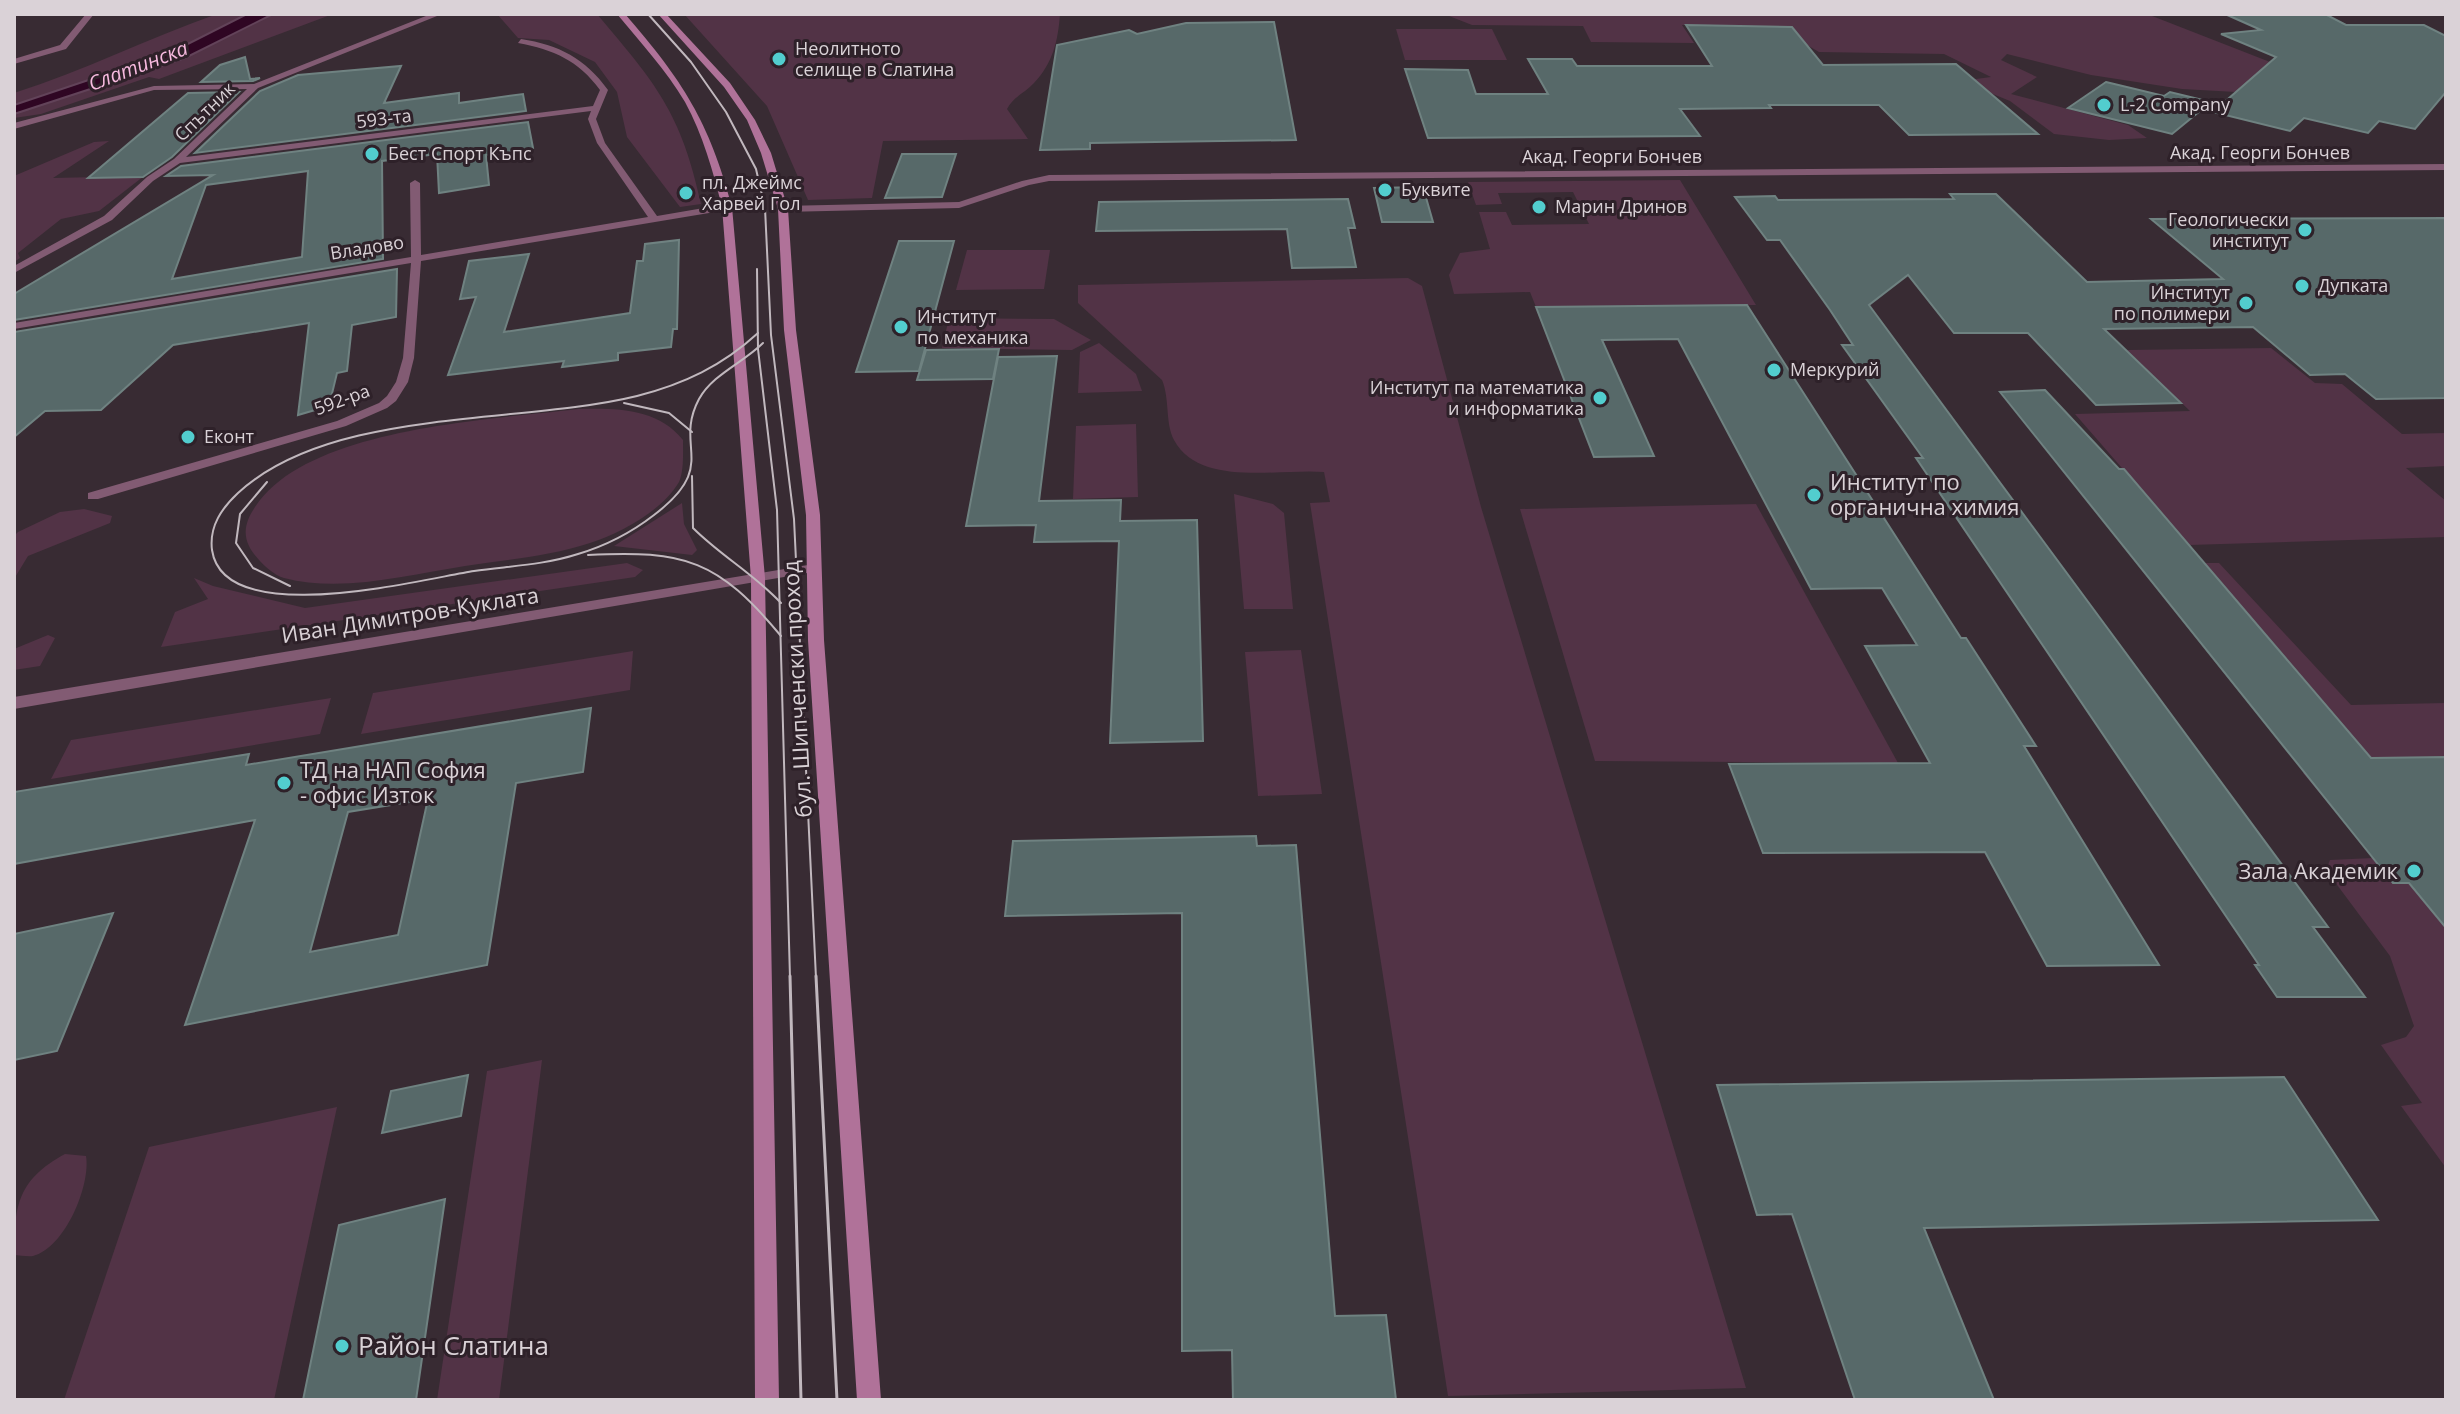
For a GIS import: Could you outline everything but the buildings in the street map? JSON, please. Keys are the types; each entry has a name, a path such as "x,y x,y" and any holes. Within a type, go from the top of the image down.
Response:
{"main road":[{"name":"бул. Шипченски проход","path":"621,14 687,93 716,162 727,207 758,578 767,1400"},
{"name":"бул. Шипченски проход","path":"662,14 727,85 751,120 766,153 783,209 790,330 813,515 816,640 869,1400"}],"street":[{"path":"14,62 63,47 90,14"},
{"name":"Спътник","path":"14,270 108,218 150,179 177,161 255,86 438,14"},
{"path":"521,41 560,49 578,59 604,90 604,97 594,108 592,119 601,143 653,217"},
{"path":"14,126 154,88 255,86"},
{"name":"593-та","path":"177,161 594,108"},
{"name":"Акад. Георги Бончев","path":"783,209 959,205 1032,180 1049,178 2446,167"},
{"name":"592-ра","path":"93,496 377,410 393,397 407,366 417,258 415,183"},
{"name":"Владово","path":"14,326 727,207"},
{"name":"Иван Димитров-Куклата","path":"14,703 814,568"}],"shaded area":[{"path":"217,14 247,14 172,52 14,105 14,93"},
{"path":"273,14 333,14 159,79 149,77 41,114 14,118 14,114 185,58"},
{"path":"497,14 597,14 664,101 685,145 701,204 680,207 627,137 617,92 595,62 549,40 518,38"},
{"path":"684,14 1060,14 1056,42 1046,68 1007,109 1028,139 883,141 872,198 808,200 767,106"},
{"path":"1444,14 2147,14 2296,72 2254,93 2182,89 2091,75 2007,54 2001,60 2037,77 2011,94 2128,125 2147,138 2109,140 2054,134 2010,101 1961,81 1991,77 1944,54 1819,52 1807,45 1791,27 1682,25 1694,43 1591,42 1583,26 1472,25"},
{"path":"1396,29 1492,29 1507,60 1405,60"},
{"path":"109,141 53,178 144,176 99,211 61,219 18,253 20,258 14,262 14,176 94,142"},
{"path":"1680,180 1756,305 1536,307 1530,292 1454,294 1449,275 1460,253 1490,249 1479,212 1506,212 1512,225 1589,224 1573,192 1498,193 1502,204 1476,205 1468,182"},
{"path":"967,250 1050,250 1044,289 956,290"},
{"path":"1408,278 1422,286 1481,507 1746,1388 1448,1396 1310,503 1330,502 1324,472 1221,470 1202,465 1186,455 1171,433 1162,380 1078,303 1078,285"},
{"path":"949,318 1054,319 1091,340 1072,350 942,348"},
{"path":"1099,343 1136,374 1142,391 1078,393 1080,352"},
{"path":"2271,348 2315,383 2342,384 2402,434 2446,433 2446,466 2406,468 2446,501 2446,537 2189,545 2075,414 2190,411 2127,350"},
{"path":"578,409 621,410 649,416 673,429 683,440 682,472 672,493 640,520 602,539 528,557 374,581 329,584 279,576 264,565 249,546 246,526 255,507 280,480 315,459 403,432"},
{"path":"1136,424 1138,497 1073,499 1076,426"},
{"path":"1234,494 1273,504 1284,513 1293,609 1244,609"},
{"path":"682,503 684,524 697,550 692,555 614,546"},
{"path":"1756,504 1898,763 1595,761 1520,509"},
{"path":"84,509 112,516 110,523 28,556 14,579 14,536 18,532 60,512"},
{"path":"627,563 643,570 635,577 161,647 175,612 208,599 194,578 213,586 305,608"},
{"path":"2204,563 2219,563 2351,705 2446,703 2446,757 2425,757 2446,809 2334,810 2303,773 2382,773"},
{"path":"48,635 55,638 40,666 14,670 14,649"},
{"path":"1301,650 1322,794 1258,796 1245,652"},
{"path":"633,651 630,690 361,734 373,693"},
{"path":"331,698 320,734 51,779 71,740"},
{"path":"2373,858 2393,883 2409,883 2446,929 2446,1168 2401,1106 2422,1103 2381,1045 2406,1037 2414,1026 2390,956 2326,870 2330,860"},
{"path":"542,1060 499,1400 437,1400 487,1071"},
{"path":"337,1107 274,1400 64,1400 149,1147"},
{"path":"65,1154 86,1156 84,1183 73,1214 45,1251 33,1256 14,1255 16,1221 22,1195 38,1173"}],"water":[{"name":"Слатинска","path":"247,14 273,14 185,58 14,114 14,105 172,52"}],"tram line":[{"path":"648,14 691,62 726,112 756,169 765,208 771,335 794,519 816,978"},
{"path":"757,269 758,333"},
{"path":"690,430 690,469 674,498 637,527 608,543 565,558 371,589 328,594 286,594 251,589 225,574 212,550 218,518 238,493 277,465 323,446 374,432 428,423 590,405 637,396 702,372 731,355 758,333"},
{"path":"758,333 758,347"},
{"path":"758,347 763,343"},
{"path":"690,430 692,416 705,390 758,347"},
{"path":"758,347 777,510 780,602"},
{"path":"624,403 669,413 690,430"},
{"path":"692,476 693,528 780,602"},
{"path":"267,482 240,514 236,543 253,568 290,586"},
{"path":"588,555 650,555 697,565 738,591 780,635"},
{"path":"780,602 780,635"},
{"path":"780,635 790,978"},
{"path":"790,976 801,1400"},
{"path":"816,976 837,1400"}],"place":[{"name":"Неолитното селище в Слатина","path":"779,59"},
{"name":"L-2 Company","path":"2104,105"},
{"name":"Бест Спорт Къпс","path":"372,154"},
{"name":"Буквите","path":"1385,190"},
{"name":"пл. Джеймс Харвей Гол","path":"686,193"},
{"name":"Марин Дринов","path":"1539,207"},
{"name":"Геологически институт","path":"2305,230"},
{"name":"Дупката","path":"2302,286"},
{"name":"Институт по полимери","path":"2246,303"},
{"name":"Институт по механика","path":"901,327"},
{"name":"Меркурий","path":"1774,370"},
{"name":"Институт па математика и информатика","path":"1600,398"},
{"name":"Еконт","path":"188,437"},
{"name":"Институт по органична химия","path":"1814,495"},
{"name":"ТД на НАП София - офис Изток","path":"284,783"},
{"name":"Зала Академик","path":"2414,871"},
{"name":"Район Слатина","path":"342,1346"}]}
